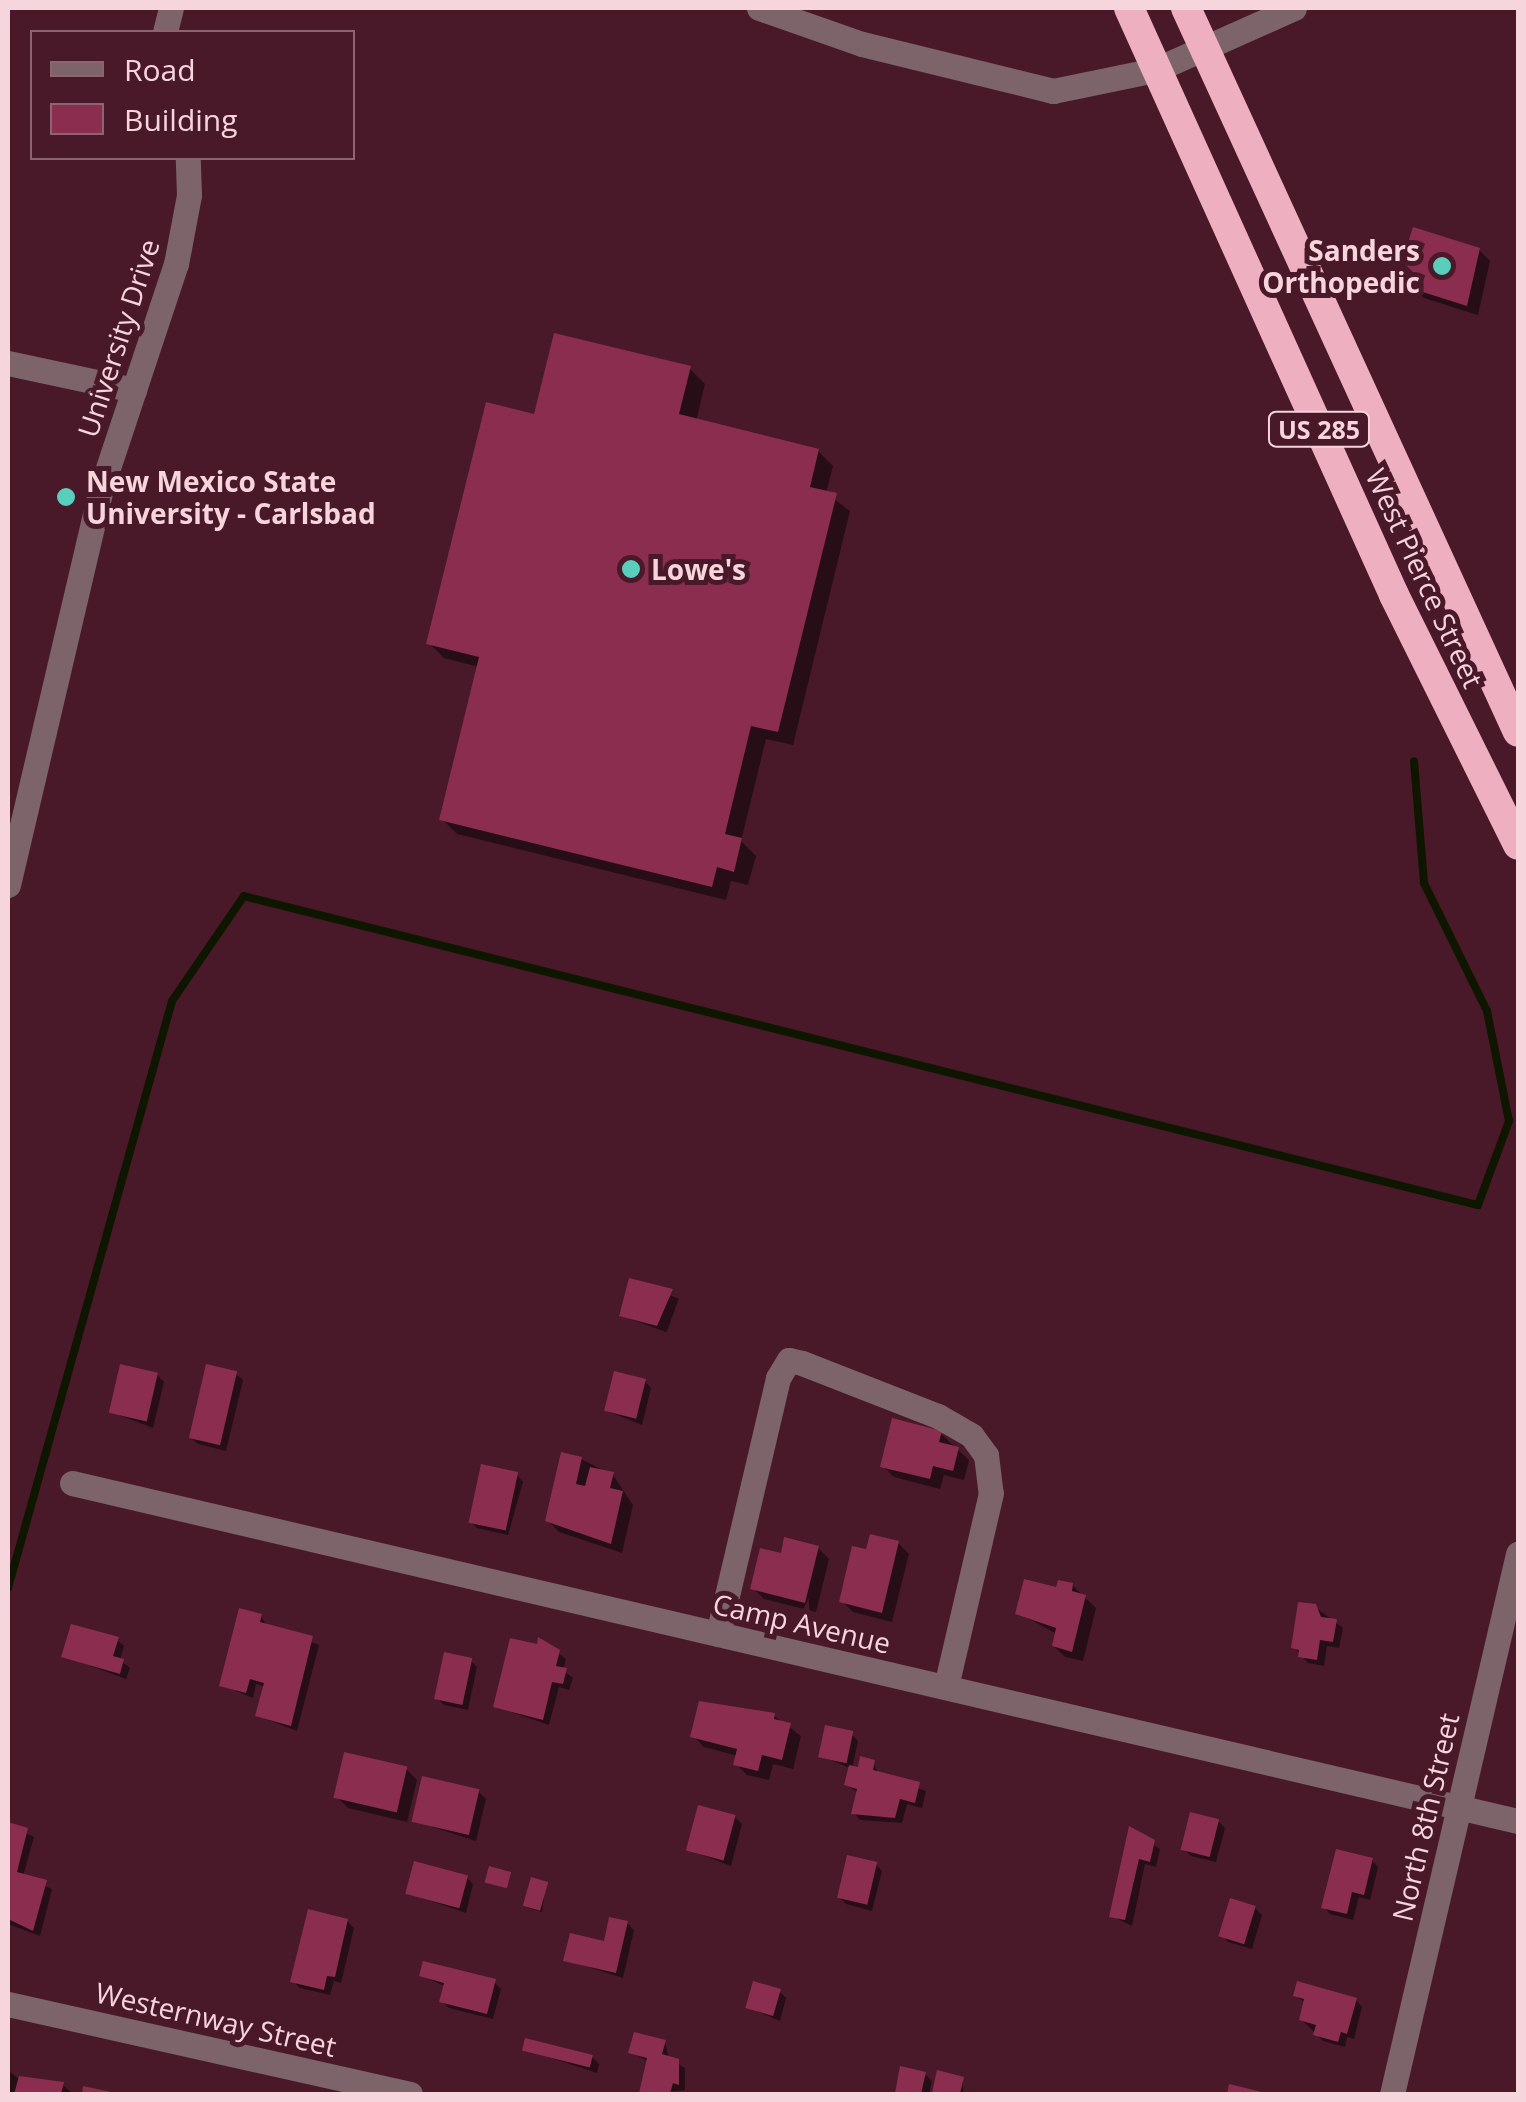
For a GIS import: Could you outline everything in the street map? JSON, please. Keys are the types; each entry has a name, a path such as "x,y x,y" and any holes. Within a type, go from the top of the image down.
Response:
{"highway":[{"name":"West Pierce Street","path":"1129,8 1394,594 1518,845"},
{"name":"West Pierce Street","path":"1186,8 1518,732"}],"street":[{"path":"759,8 1026,88 1081,89 1154,70 1201,45 1294,8"},
{"name":"University Drive","path":"8,886 101,489 176,264 189,195 188,160"},
{"path":"8,363 134,390"},
{"path":"718,1634 778,1378 789,1360 802,1363 938,1416 972,1436 986,1455 991,1494 946,1687"},
{"name":"Camp Avenue","path":"72,1483 1518,1820"},
{"name":"North 8th Street","path":"1392,2094 1518,1554"},
{"name":"Westernway Street","path":"8,2004 410,2094"}],"building":[{"name":"Sanders Orthopedic","path":"1413,227 1480,248 1467,306 1410,288 1415,274 1402,261"},
{"name":"Lowe's","path":"554,333 691,366 679,414 819,449 810,487 837,493 778,732 751,726 725,834 742,838 734,872 717,867 712,887 439,820 479,657 426,644 486,402 534,414"},
{"path":"629,1278 673,1289 657,1326 619,1316"},
{"path":"120,1364 158,1373 147,1421 109,1413"},
{"path":"206,1364 237,1371 220,1445 189,1438"},
{"path":"614,1371 646,1379 636,1419 604,1411"},
{"path":"892,1418 942,1431 939,1442 959,1447 953,1471 933,1466 930,1479 880,1467"},
{"path":"561,1452 582,1457 576,1484 585,1486 590,1467 614,1472 610,1488 623,1491 611,1544 545,1521"},
{"path":"481,1464 518,1472 506,1531 469,1523"},
{"path":"870,1534 899,1541 882,1613 839,1602 852,1546 866,1549"},
{"path":"784,1537 819,1546 805,1603 750,1589 760,1548 781,1553"},
{"path":"1024,1579 1056,1587 1058,1580 1073,1583 1072,1591 1086,1595 1072,1652 1052,1646 1056,1628 1015,1614"},
{"path":"1298,1602 1316,1604 1321,1617 1337,1619 1333,1642 1320,1640 1317,1660 1298,1657 1299,1650 1291,1648"},
{"path":"239,1608 262,1614 260,1622 313,1636 291,1726 255,1716 264,1683 250,1679 246,1693 219,1686"},
{"path":"71,1624 119,1637 113,1656 124,1659 120,1674 61,1657"},
{"path":"538,1637 560,1650 556,1666 567,1668 563,1684 552,1682 543,1720 493,1707 510,1638 537,1644"},
{"path":"444,1652 472,1658 462,1705 434,1699"},
{"path":"699,1701 775,1713 774,1719 791,1723 782,1760 762,1755 758,1771 733,1765 737,1749 690,1737"},
{"path":"825,1725 853,1731 847,1763 818,1757"},
{"path":"344,1752 407,1767 397,1812 333,1798"},
{"path":"860,1756 875,1760 873,1770 920,1782 915,1803 900,1799 895,1818 851,1814 857,1789 844,1785 849,1765 858,1767"},
{"path":"422,1776 479,1789 469,1835 411,1822"},
{"path":"698,1805 736,1815 724,1860 686,1850"},
{"path":"1190,1812 1219,1819 1210,1857 1181,1850"},
{"path":"8,1822 28,1828 17,1872 47,1880 33,1931 8,1919"},
{"path":"1129,1826 1155,1840 1150,1862 1139,1859 1125,1920 1109,1917"},
{"path":"1336,1849 1373,1858 1364,1895 1352,1892 1347,1914 1321,1908"},
{"path":"847,1855 877,1862 867,1905 837,1898"},
{"path":"414,1861 468,1875 459,1908 405,1894"},
{"path":"489,1866 511,1872 507,1888 485,1882"},
{"path":"531,1877 548,1882 540,1911 523,1906"},
{"path":"1230,1898 1256,1906 1244,1944 1218,1936"},
{"path":"308,1909 348,1919 335,1977 327,1976 324,1990 290,1982"},
{"path":"609,1917 628,1921 616,1973 563,1961 570,1933 604,1941"},
{"path":"423,1961 496,1979 487,2014 439,2002 444,1983 419,1976"},
{"path":"753,1981 781,1989 773,2016 745,2008"},
{"path":"1297,1981 1357,1998 1347,2034 1341,2032 1338,2042 1313,2035 1316,2025 1299,2020 1304,1999 1293,1996"},
{"path":"634,2032 666,2040 662,2054 679,2059 679,2085 673,2083 670,2094 639,2093 647,2058 628,2053"},
{"path":"525,2038 593,2055 590,2068 522,2051"},
{"path":"900,2066 926,2072 921,2094 895,2093"},
{"path":"937,2070 964,2077 960,2094 932,2093"},
{"path":"19,2076 64,2082 61,2094 14,2094"},
{"path":"1229,2084 1266,2093 1266,2094 1227,2094"},
{"path":"83,2086 116,2093 116,2094 82,2094"}],"waterway":[{"path":"8,1588 172,1001 244,896 1478,1205 1509,1121 1487,1011 1424,883 1414,761"}],"place":[{"name":"Sanders Orthopedic","path":"1442,266"},
{"name":"New Mexico State University - Carlsbad","path":"66,497"},
{"name":"Lowe's","path":"631,569"}]}
